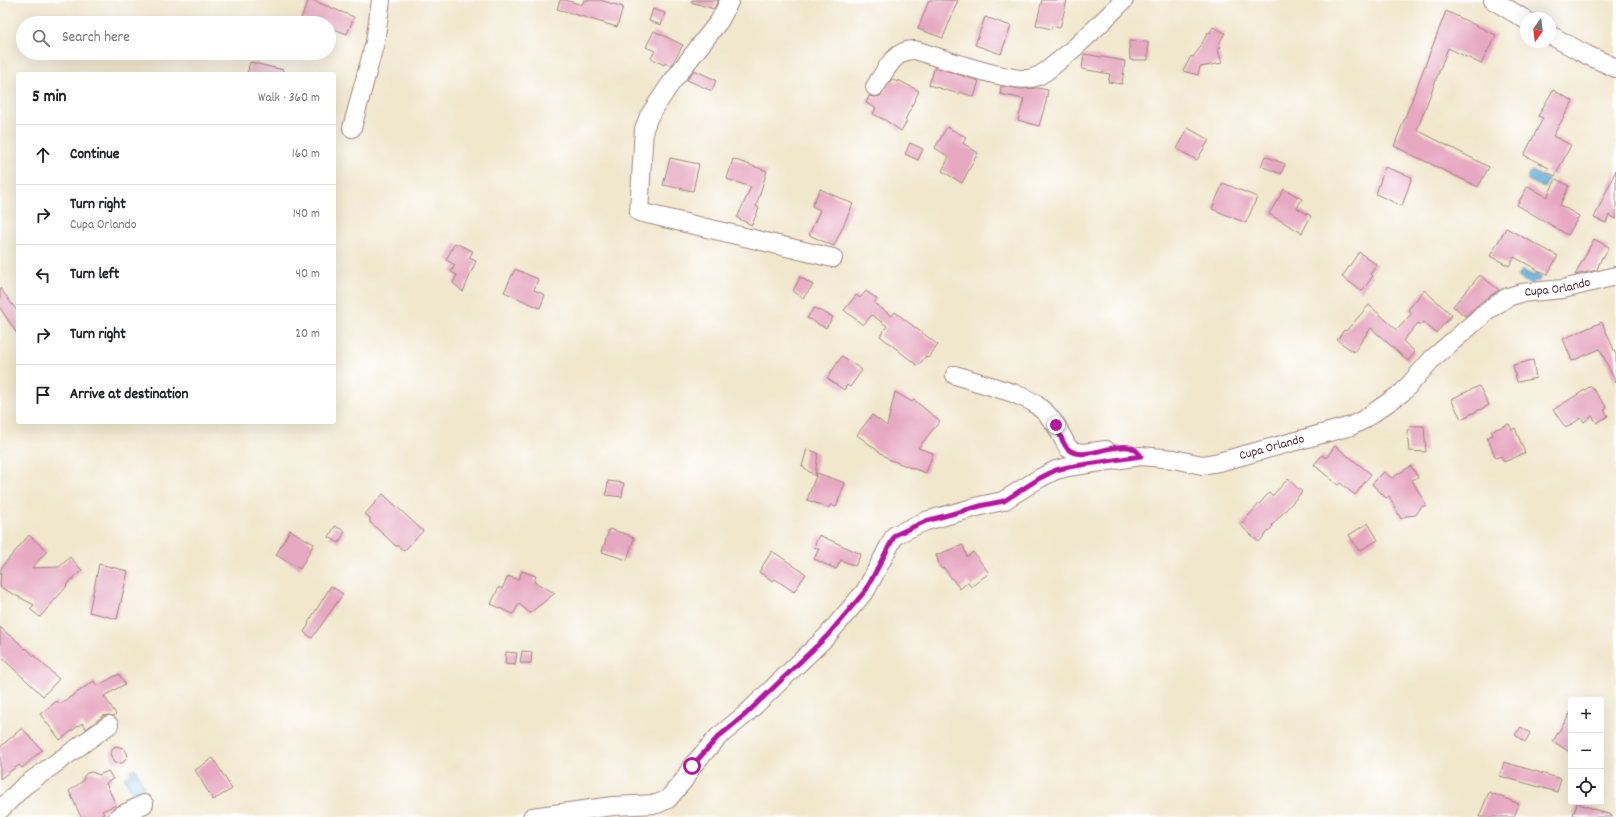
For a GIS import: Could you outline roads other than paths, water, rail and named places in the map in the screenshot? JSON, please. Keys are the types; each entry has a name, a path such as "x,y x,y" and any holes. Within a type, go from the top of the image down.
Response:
{"street":[{"path":"352,128 375,42 381,0"},
{"path":"730,0 720,20 671,83 650,116 644,129 639,212 834,258"},
{"path":"875,87 899,53 907,49 915,50 996,75 1024,80 1032,79 1042,74 1080,45 1124,0"},
{"path":"1492,0 1520,16"},
{"path":"1556,38 1587,55 1616,68"},
{"name":"Cupa Orlando","path":"532,817 613,806 657,804 668,799 676,792 692,766 718,737 746,714 827,636 866,590 895,535 926,521 1004,501 1040,478 1056,470 1068,467 1141,456 1174,459 1202,465 1219,462 1352,426 1403,392 1432,359 1491,308 1508,297 1521,293 1563,289 1616,276"},
{"path":"955,375 1013,393 1033,402 1046,413 1068,448 1075,452 1084,453 1128,446 1136,450 1141,456"},
{"path":"0,810 24,786 109,725"},
{"path":"118,817 144,804"}],"water":[{"path":"1532,171 1548,180 1544,188 1528,180 1528,174"},
{"path":"1522,270 1534,276 1535,274 1541,277 1538,282 1535,280 1532,285 1518,277"},
{"path":"135,768 145,787 132,793 124,777 131,774 130,770"}]}
